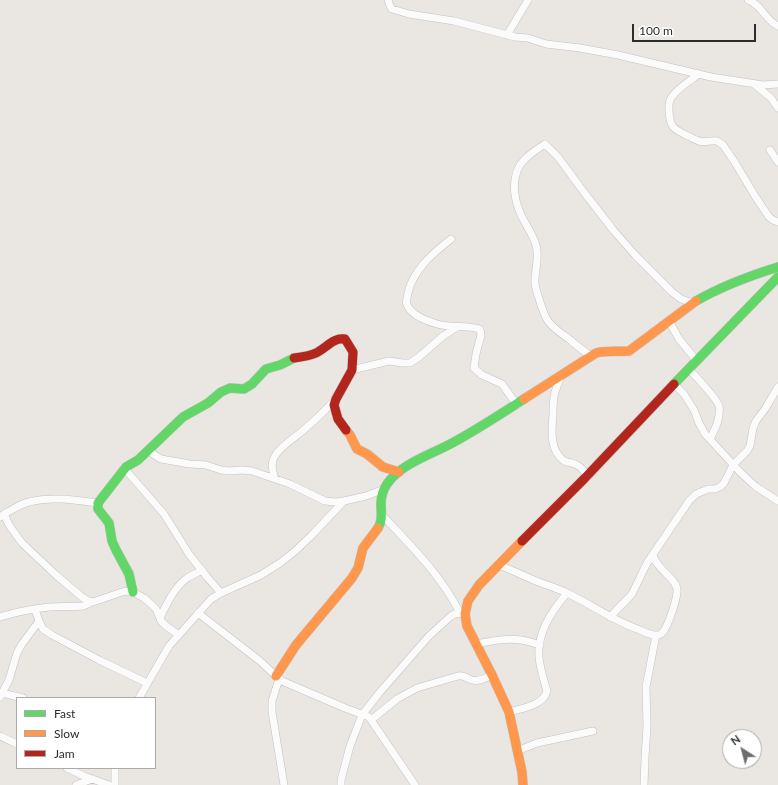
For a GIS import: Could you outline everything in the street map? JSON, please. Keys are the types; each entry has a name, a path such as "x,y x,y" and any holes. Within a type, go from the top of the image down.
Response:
{"street":[{"path":"388,0 392,9 398,11 454,21 515,37 528,38 546,44 618,55 711,77 763,85 778,84"},
{"path":"507,35 528,0"},
{"path":"748,0 757,5 768,18 778,26"},
{"path":"699,74 678,91 669,101 670,120 674,129 700,141 717,141 723,145 734,160 763,208 773,220 778,222"},
{"path":"753,83 771,98 778,108"},
{"path":"591,356 554,328 548,321 535,286 538,252 533,238 521,216 515,197 515,180 520,165 526,158 545,144 558,157 614,231 636,256 672,292 681,299 693,303"},
{"path":"770,150 778,162"},
{"path":"451,238 434,252 411,282 406,300 407,305 416,315 444,326 480,329 481,335 474,368 482,376 502,384 517,405"},
{"path":"284,785 272,712 272,701 277,678 286,658 299,640 348,584 359,566 364,546 381,523 383,516 381,505 382,496 384,489 392,478 418,459 459,440 517,405 596,353 603,351 612,352 629,350 693,303 732,283 778,267"},
{"path":"462,613 479,585 588,476 674,384 778,277"},
{"path":"669,321 696,362"},
{"path":"352,370 389,361 410,363 443,336 457,327"},
{"path":"133,592 131,580 112,542 110,525 98,509 98,503 124,468 138,460 150,450 183,417 208,402 221,392 230,388 244,389 248,387 266,369 280,365 295,358 308,356 321,350 335,340 345,338 353,352 353,360 352,370 334,405 338,419 350,435 357,449 367,454 383,467 399,472"},
{"path":"689,369 719,405 719,418 710,439"},
{"path":"562,375 553,402 553,444 563,460 581,467 588,476"},
{"path":"674,384 684,394 694,410 702,430 733,465 756,486 778,501"},
{"path":"610,617 632,594 647,562 689,501 696,494 716,489 724,483 733,465 750,446 753,428 756,421 778,387"},
{"path":"275,479 272,462 275,455 310,425 336,399"},
{"path":"150,450 161,459 206,465 221,470 246,470 290,484 325,501 344,501 366,496 384,489"},
{"path":"124,468 164,514 189,554 221,593"},
{"path":"92,602 88,601 72,589 22,543 2,516 28,502 47,499 70,499 98,503"},
{"path":"140,697 169,646 210,599 261,575 280,563 311,536 344,501"},
{"path":"383,516 436,575 462,613 509,712 522,772 523,785"},
{"path":"499,565 567,593 629,626 651,635 660,635 666,627 677,592 673,581 656,564 653,555"},
{"path":"160,618 168,600 177,588 187,579 202,570"},
{"path":"0,617 50,607 83,606 122,592 129,591 144,598 151,604 156,609 166,626 179,635"},
{"path":"509,712 535,704 546,696 547,691 539,656 540,645 547,620 554,608 567,593"},
{"path":"35,609 43,629 99,660 147,683"},
{"path":"198,613 260,661 277,678 368,717 414,785"},
{"path":"341,785 350,746 362,715 429,636 450,616 462,613"},
{"path":"16,697 1,695 9,680 17,653 39,621"},
{"path":"644,785 647,726 646,687 656,635"},
{"path":"476,644 506,639 521,640 540,645"},
{"path":"371,720 397,699 417,688 458,676 477,680 484,679 492,675"},
{"path":"517,751 537,743 593,731"},
{"path":"0,736 16,744"},
{"path":"69,769 109,785"},
{"path":"115,769 115,785"},
{"path":"76,785 92,779"}],"traffic: fast":[{"path":"696,301 736,282 778,267"},
{"path":"674,384 778,277"},
{"path":"133,592 129,574 112,541 109,523 98,509 98,503 126,467 138,460 183,417 208,403 221,392 230,388 244,389 252,384 266,369 280,365 294,358"},
{"path":"378,528 381,519 382,494 387,484 400,470 463,437 524,399"}],"traffic: slow":[{"path":"524,399 596,353 629,351 696,301"},
{"path":"346,430 357,449 367,454 383,467 399,472"},
{"path":"276,676 296,645 352,578 358,568 363,548 378,528"},
{"path":"522,541 479,585 468,601 465,614 467,626 509,712 522,772 523,785"}],"traffic: jam":[{"path":"294,358 314,354 334,341 345,339 353,352 352,370 334,405 338,419 346,430"},
{"path":"522,541 584,479 674,384"}]}
